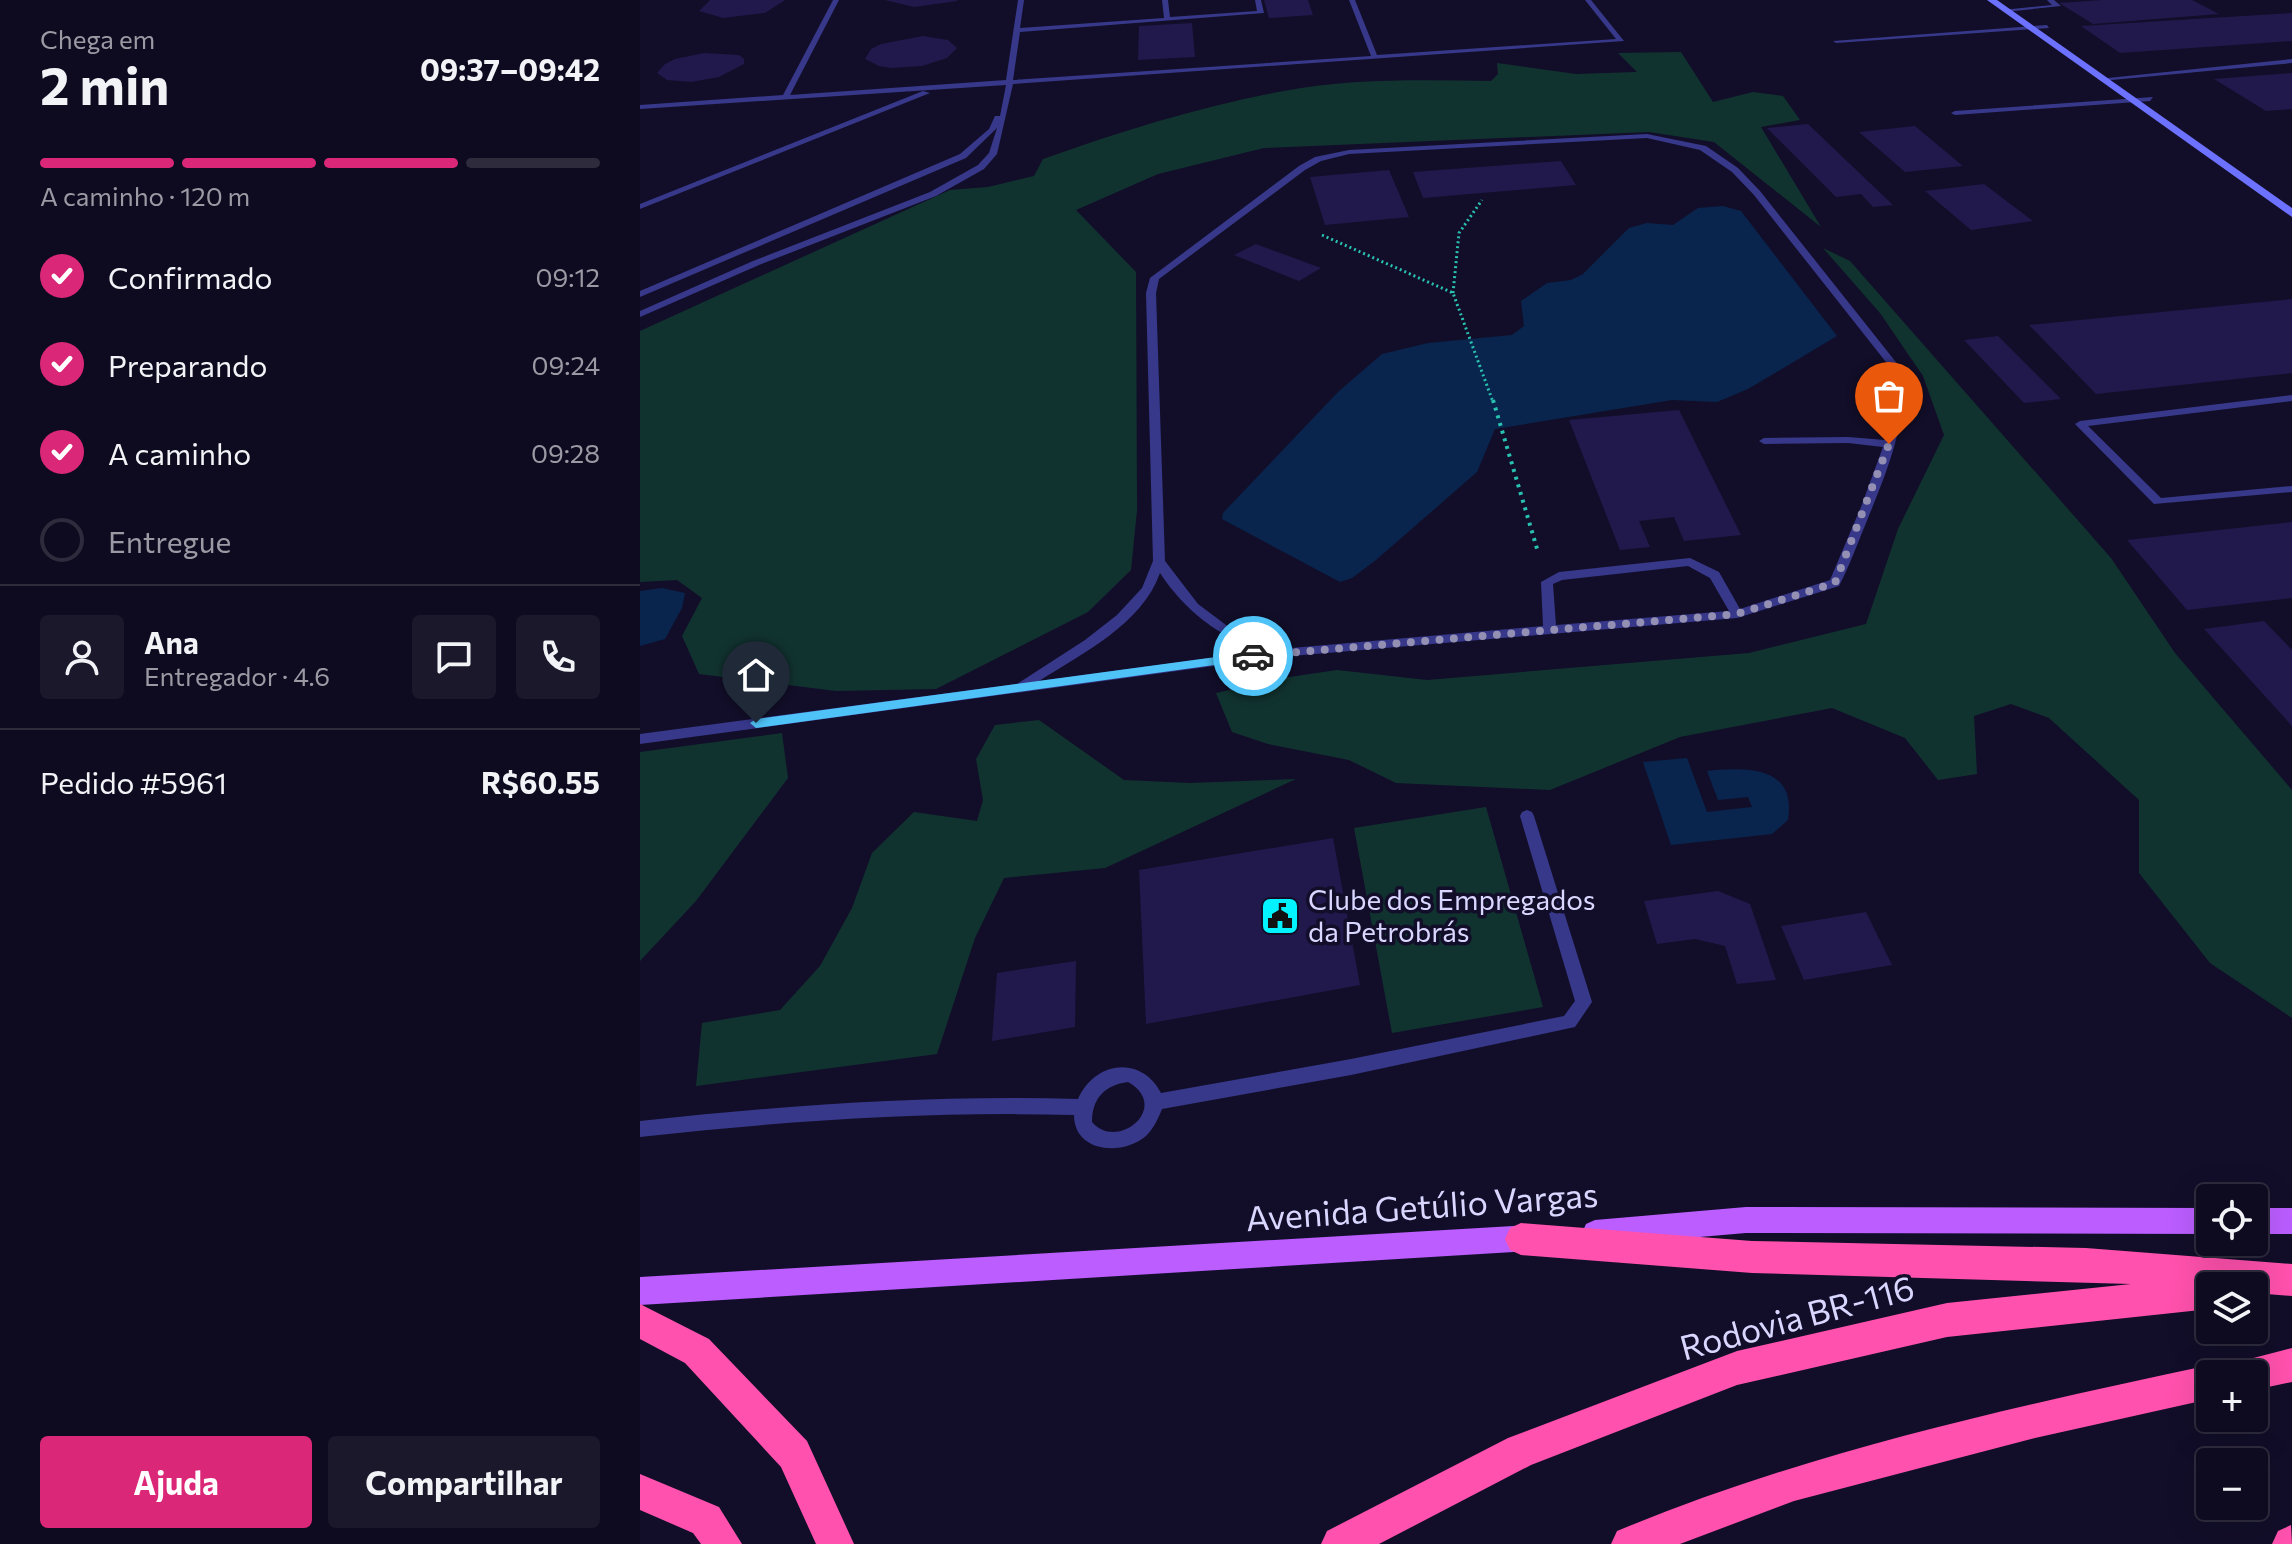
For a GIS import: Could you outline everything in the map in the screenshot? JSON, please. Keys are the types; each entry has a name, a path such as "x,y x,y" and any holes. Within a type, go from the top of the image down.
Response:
{"highway":[{"path":"1521,1239 1752,1257 2086,1264 2292,1281"},
{"path":"2268,1285 2292,1281"},
{"name":"Rodovia BR-116","path":"1340,1544 1521,1451 1737,1368 1947,1320 2196,1293"},
{"path":"640,1321 697,1351 794,1454 835,1544"},
{"path":"2268,1370 2292,1365"},
{"path":"1630,1544 1794,1483 2035,1420 2196,1385"},
{"path":"640,1492 706,1520 723,1544"}],"main road":[{"path":"1991,0 2021,8 2217,145"},
{"path":"2007,5 2030,28 2292,213"},
{"name":"Avenida Getúlio Vargas","path":"640,1291 1521,1239 1746,1220 2196,1221"},
{"path":"2268,1221 2292,1221"}],"lane":[{"path":"785,98 836,0"},
{"path":"640,314 756,263 933,194 981,167 993,154 1007,100 1021,0"},
{"path":"1165,0 1167,19"},
{"path":"1018,30 1261,13 1258,0"},
{"path":"1352,0 1375,58"},
{"path":"640,107 1621,41 1588,0"},
{"path":"2021,8 2058,6 2050,0"},
{"path":"1836,41 2047,27"},
{"path":"2101,79 2292,61"},
{"path":"640,207 941,87"},
{"path":"1955,113 2150,99"},
{"path":"640,294 963,156 992,130 1007,100"},
{"path":"640,739 1023,685 1280,653 1737,614 1835,583 1889,444 1902,386 1898,371 1757,193 1735,170 1703,148 1647,136 1349,152 1318,159 1155,278 1151,293 1159,561 1147,589 1128,609 1097,637 1023,685"},
{"path":"872,197 900,207"},
{"path":"2292,398 2080,424 2158,502 2292,489"},
{"path":"1764,441 1848,440 1889,444"},
{"path":"1159,561 1176,591 1201,616 1250,644 1280,653"},
{"path":"1550,631 1547,582 1559,576 1690,562 1715,575 1737,614"},
{"path":"1155,1102 1351,1067 1569,1022 1584,1002 1527,816"},
{"path":"1130,1074 1143,1078 1152,1088 1155,1102 1149,1120 1134,1135 1114,1141 1095,1137 1083,1124 1082,1107 1088,1093 1100,1081 1114,1075 1130,1074"},
{"path":"640,1129 735,1118 935,1107 1017,1104 1082,1107"}],"path":[{"path":"1482,200 1459,233 1453,293 1504,430 1538,552"},
{"path":"1322,235 1453,293"}],"green space":[{"path":"1681,52 1713,102 1753,92 1783,96 1800,120 1761,127 1821,227 1714,142 1649,132 1264,148 1158,174 1076,210 1136,272 1137,510 1131,570 1088,612 936,689 836,691 699,674 682,636 702,598 677,580 640,582 640,331 950,190 988,187 1034,176 1043,159 1193,112 1253,97 1335,84 1491,81 1498,74 1497,63 1576,74 1637,72 1618,53"},
{"path":"1823,248 1850,261 2111,558 2175,653 2292,790 2292,1018 2210,963 2139,873 2139,800 2049,718 2011,704 1974,716 1977,774 1938,780 1905,738 1832,708 1680,737 1550,790 1396,783 1349,760 1268,744 1232,732 1216,693 1276,679 1337,670 1427,680 1749,653 1866,624 1898,529 1944,435 1923,376 1880,313"},
{"path":"1039,720 1124,780 1190,783 1296,779 1105,868 1004,878 975,938 937,1054 696,1086 702,1023 780,1010 820,966 852,908 872,853 914,812 977,821 983,800 976,759 995,725"},
{"path":"782,733 788,778 696,901 640,961 640,752"},
{"path":"1486,807 1543,1007 1392,1033 1354,828"}],"water":[{"path":"1723,206 1741,211 1837,336 1748,389 1717,402 1672,400 1495,429 1477,472 1376,560 1352,578 1340,582 1222,519 1223,513 1338,392 1382,354 1428,343 1512,335 1524,326 1521,301 1547,283 1571,280 1583,274 1629,228 1647,223 1673,225 1698,208"},
{"path":"662,588 685,593 682,608 665,639 640,646 640,591"},
{"path":"1687,758 1707,812 1752,807 1748,797 1718,800 1707,771 1752,770 1776,779 1784,789 1789,802 1788,820 1772,834 1671,845 1643,762"}],"building":[{"path":"710,0 785,0 765,13 723,18 699,11"},
{"path":"885,0 957,0 957,1 914,7"},
{"path":"1264,0 1308,0 1313,15 1269,18"},
{"path":"2192,0 2219,14 2093,24 2059,3"},
{"path":"2292,13 2292,41 2120,53 2081,26"},
{"path":"1192,23 1195,57 1138,60 1139,26"},
{"path":"923,36 948,40 957,48 947,58 922,66 891,68 865,59 871,49 881,44"},
{"path":"704,53 739,55 744,59 744,64 719,77 691,82 667,80 657,73 675,59"},
{"path":"2292,73 2292,109 2266,111 2214,79"},
{"path":"1808,124 1893,205 1873,207 1861,194 1836,197 1767,128"},
{"path":"1915,126 1963,166 1905,172 1859,132"},
{"path":"1561,161 1576,185 1423,198 1413,172"},
{"path":"1389,170 1409,217 1325,225 1310,177"},
{"path":"1984,184 2033,221 1971,230 1925,191"},
{"path":"1256,244 1321,268 1299,281 1234,255"},
{"path":"2292,299 2292,373 2096,394 2029,325"},
{"path":"1998,336 2061,399 2024,403 1964,340"},
{"path":"1679,410 1741,535 1684,541 1674,517 1639,521 1650,547 1620,550 1569,420"},
{"path":"2292,522 2292,598 2187,610 2127,540"},
{"path":"2264,621 2292,650 2292,726 2204,629"},
{"path":"1333,838 1360,985 1146,1024 1139,870"},
{"path":"1718,891 1750,904 1776,980 1737,984 1725,946 1695,939 1657,944 1644,901"},
{"path":"1866,912 1892,965 1804,980 1781,926"},
{"path":"1076,961 1075,1027 992,1041 997,973"}],"way so far":[{"path":"1253,656 1737,614 1835,583 1889,444"}],"place":[{"name":"Clube dos Empregados da Petrobrás","path":"1280,916"}],"route":[{"path":"756,723 1253,656"}]}
